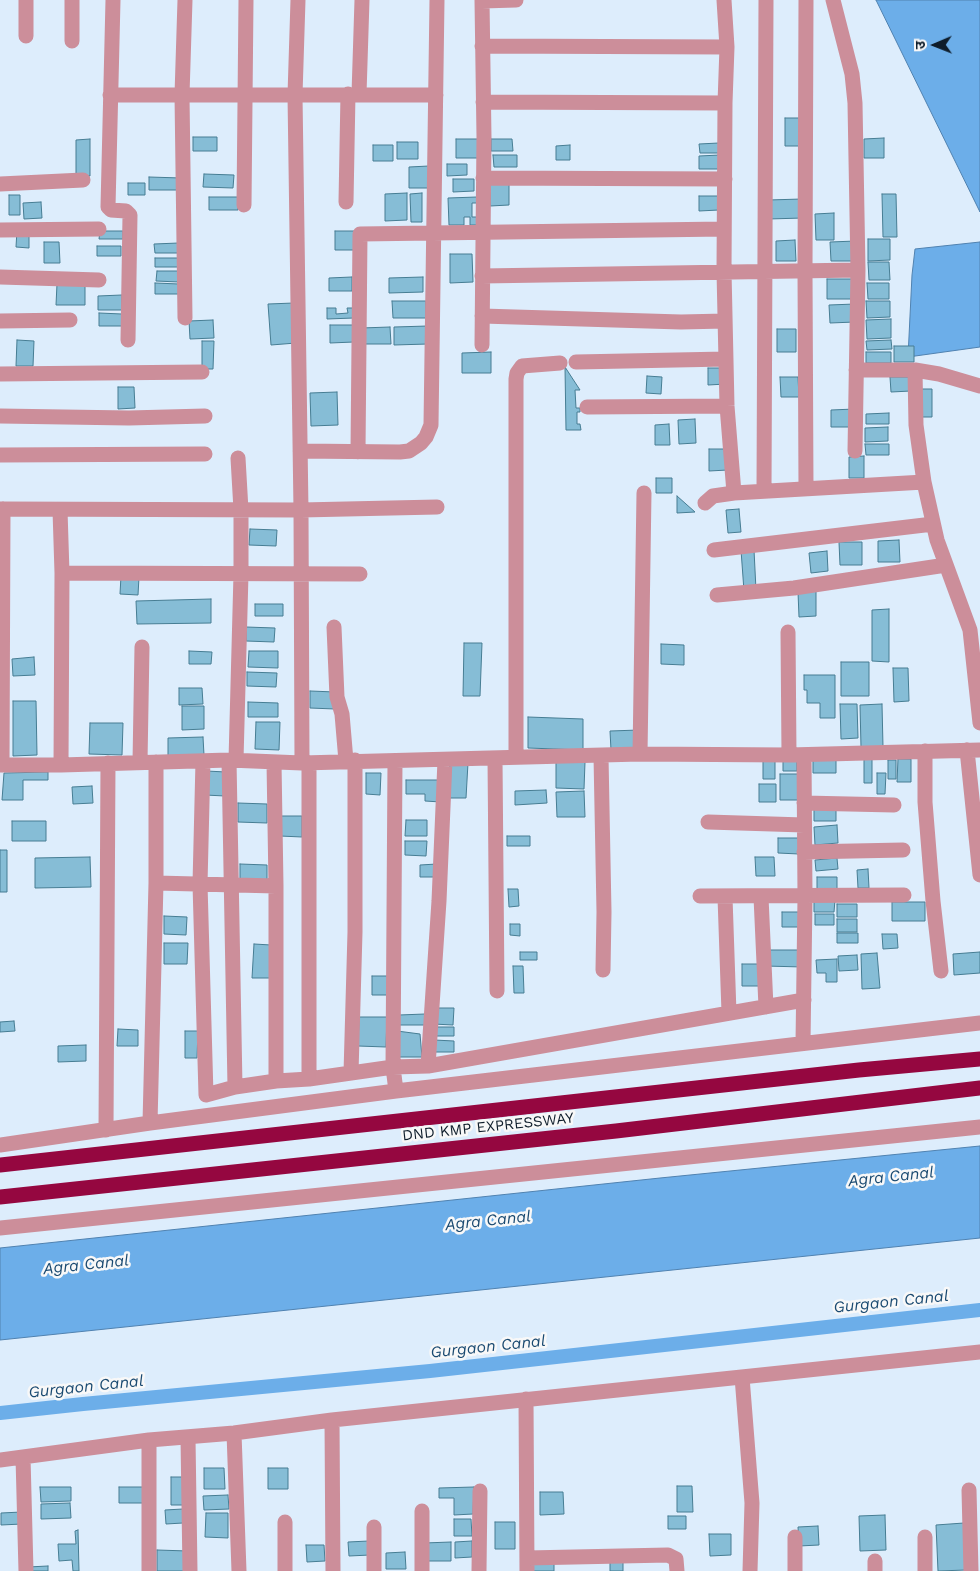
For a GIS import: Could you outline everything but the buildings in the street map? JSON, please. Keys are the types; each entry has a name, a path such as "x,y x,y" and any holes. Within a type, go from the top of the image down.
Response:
{"highway":[{"name":"DND KMP EXPRESSWAY","path":"0,1165 839,1072 980,1059"},
{"name":"DND KMP EXPRESSWAY","path":"0,1196 616,1131 980,1088"}],"street":[{"path":"26,0 26,36"},
{"path":"72,0 72,41"},
{"path":"112,0 108,208 126,211 130,215 128,340"},
{"path":"185,0 182,95 185,318"},
{"path":"244,205 246,0"},
{"path":"298,0 295,95 309,1078"},
{"path":"346,202 353,94 362,0"},
{"path":"300,451 409,451 421,444 431,425 437,0"},
{"path":"482,345 482,0 516,0"},
{"path":"724,0 727,47 724,272 727,406 734,493"},
{"path":"764,491 766,0"},
{"path":"806,0 806,490"},
{"path":"833,0 853,84 858,270 855,451"},
{"path":"482,46 727,47"},
{"path":"110,95 436,94"},
{"path":"483,102 725,104"},
{"path":"483,178 724,179"},
{"path":"0,184 84,180"},
{"path":"358,452 360,234 724,229"},
{"path":"0,230 99,230"},
{"path":"482,276 858,270"},
{"path":"0,277 99,280"},
{"path":"482,316 681,322 725,320"},
{"path":"0,321 70,320"},
{"path":"576,362 726,359"},
{"path":"516,758 516,378 522,366 560,363"},
{"path":"856,370 914,370 939,374 980,386"},
{"path":"914,370 916,425 924,482 933,524 970,630 980,723"},
{"path":"0,374 202,372"},
{"path":"587,406 727,406"},
{"path":"0,416 129,418 205,416"},
{"path":"0,455 205,454"},
{"path":"224,1113 230,1088 232,760 241,510 238,458"},
{"path":"704,503 713,496 734,493 924,482"},
{"path":"640,754 644,493"},
{"path":"437,507 301,510 2,509 1,765 203,760 306,763 640,754 797,755 974,750 980,875"},
{"path":"60,510 62,573 61,765"},
{"path":"714,550 933,524"},
{"path":"717,596 794,588 946,565"},
{"path":"62,573 360,574"},
{"path":"334,627 337,697 351,761 354,932 351,1073"},
{"path":"788,632 797,755 804,803 803,1044"},
{"path":"140,762 142,647"},
{"path":"925,751 925,802 941,971"},
{"path":"600,756 604,912 603,970"},
{"path":"495,758 497,991"},
{"path":"203,760 200,884 206,1095 230,1088 276,1081 393,1067 428,1066 804,1000"},
{"path":"428,1066 439,900 445,760"},
{"path":"395,761 393,1067 396,1091"},
{"path":"150,1123 156,883 156,762"},
{"path":"274,762 276,1081"},
{"path":"106,1130 108,763"},
{"path":"804,803 894,805"},
{"path":"708,822 804,825"},
{"path":"804,852 902,850"},
{"path":"156,883 276,886"},
{"path":"700,896 904,895"},
{"path":"725,897 729,1013"},
{"path":"761,897 766,1007"},
{"path":"0,1145 150,1123 396,1091 980,1024"},
{"path":"0,1228 980,1127"},
{"path":"0,1460 149,1440 188,1438 332,1420 980,1352"},
{"path":"742,1377 752,1509 750,1571"},
{"path":"526,1399 527,1564 556,1564 668,1556 676,1559 677,1571"},
{"path":"332,1420 333,1571"},
{"path":"234,1433 239,1571"},
{"path":"188,1438 190,1571"},
{"path":"149,1440 150,1571"},
{"path":"23,1457 26,1571"},
{"path":"970,1490 971,1571"},
{"path":"479,1571 480,1491"},
{"path":"422,1511 422,1571"},
{"path":"285,1522 285,1571"},
{"path":"374,1526 374,1571"},
{"path":"795,1537 795,1571"},
{"path":"925,1537 925,1571"}],"water":[{"path":"876,0 980,0 980,212"},
{"path":"980,242 980,347 908,357 915,249"},
{"name":"Agra Canal","path":"980,1146 980,1238 0,1340 0,1248"}],"waterway":[{"name":"Gurgaon Canal","path":"0,1413 430,1371 980,1310"}]}
